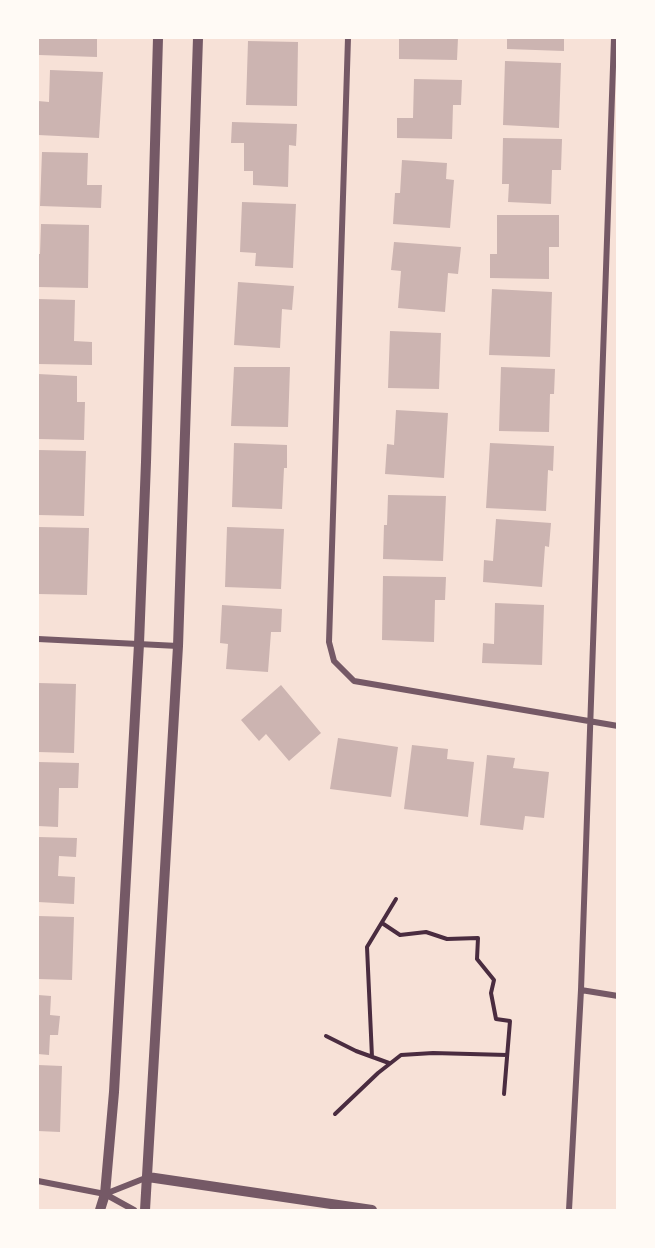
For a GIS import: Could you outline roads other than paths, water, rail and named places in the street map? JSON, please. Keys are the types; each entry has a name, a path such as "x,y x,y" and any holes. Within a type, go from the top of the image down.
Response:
{"street":[{"path":"100,1210 105,1194 114,1092 139,644 158,38"},
{"path":"145,1210 178,646 198,38"},
{"path":"348,38 329,642 334,661 354,681 618,726"},
{"path":"569,1210 581,990 614,38"},
{"path":"38,639 178,646"},
{"path":"581,990 618,996"},
{"path":"105,1194 148,1177 372,1210"},
{"path":"38,1181 105,1194 134,1210"}]}
